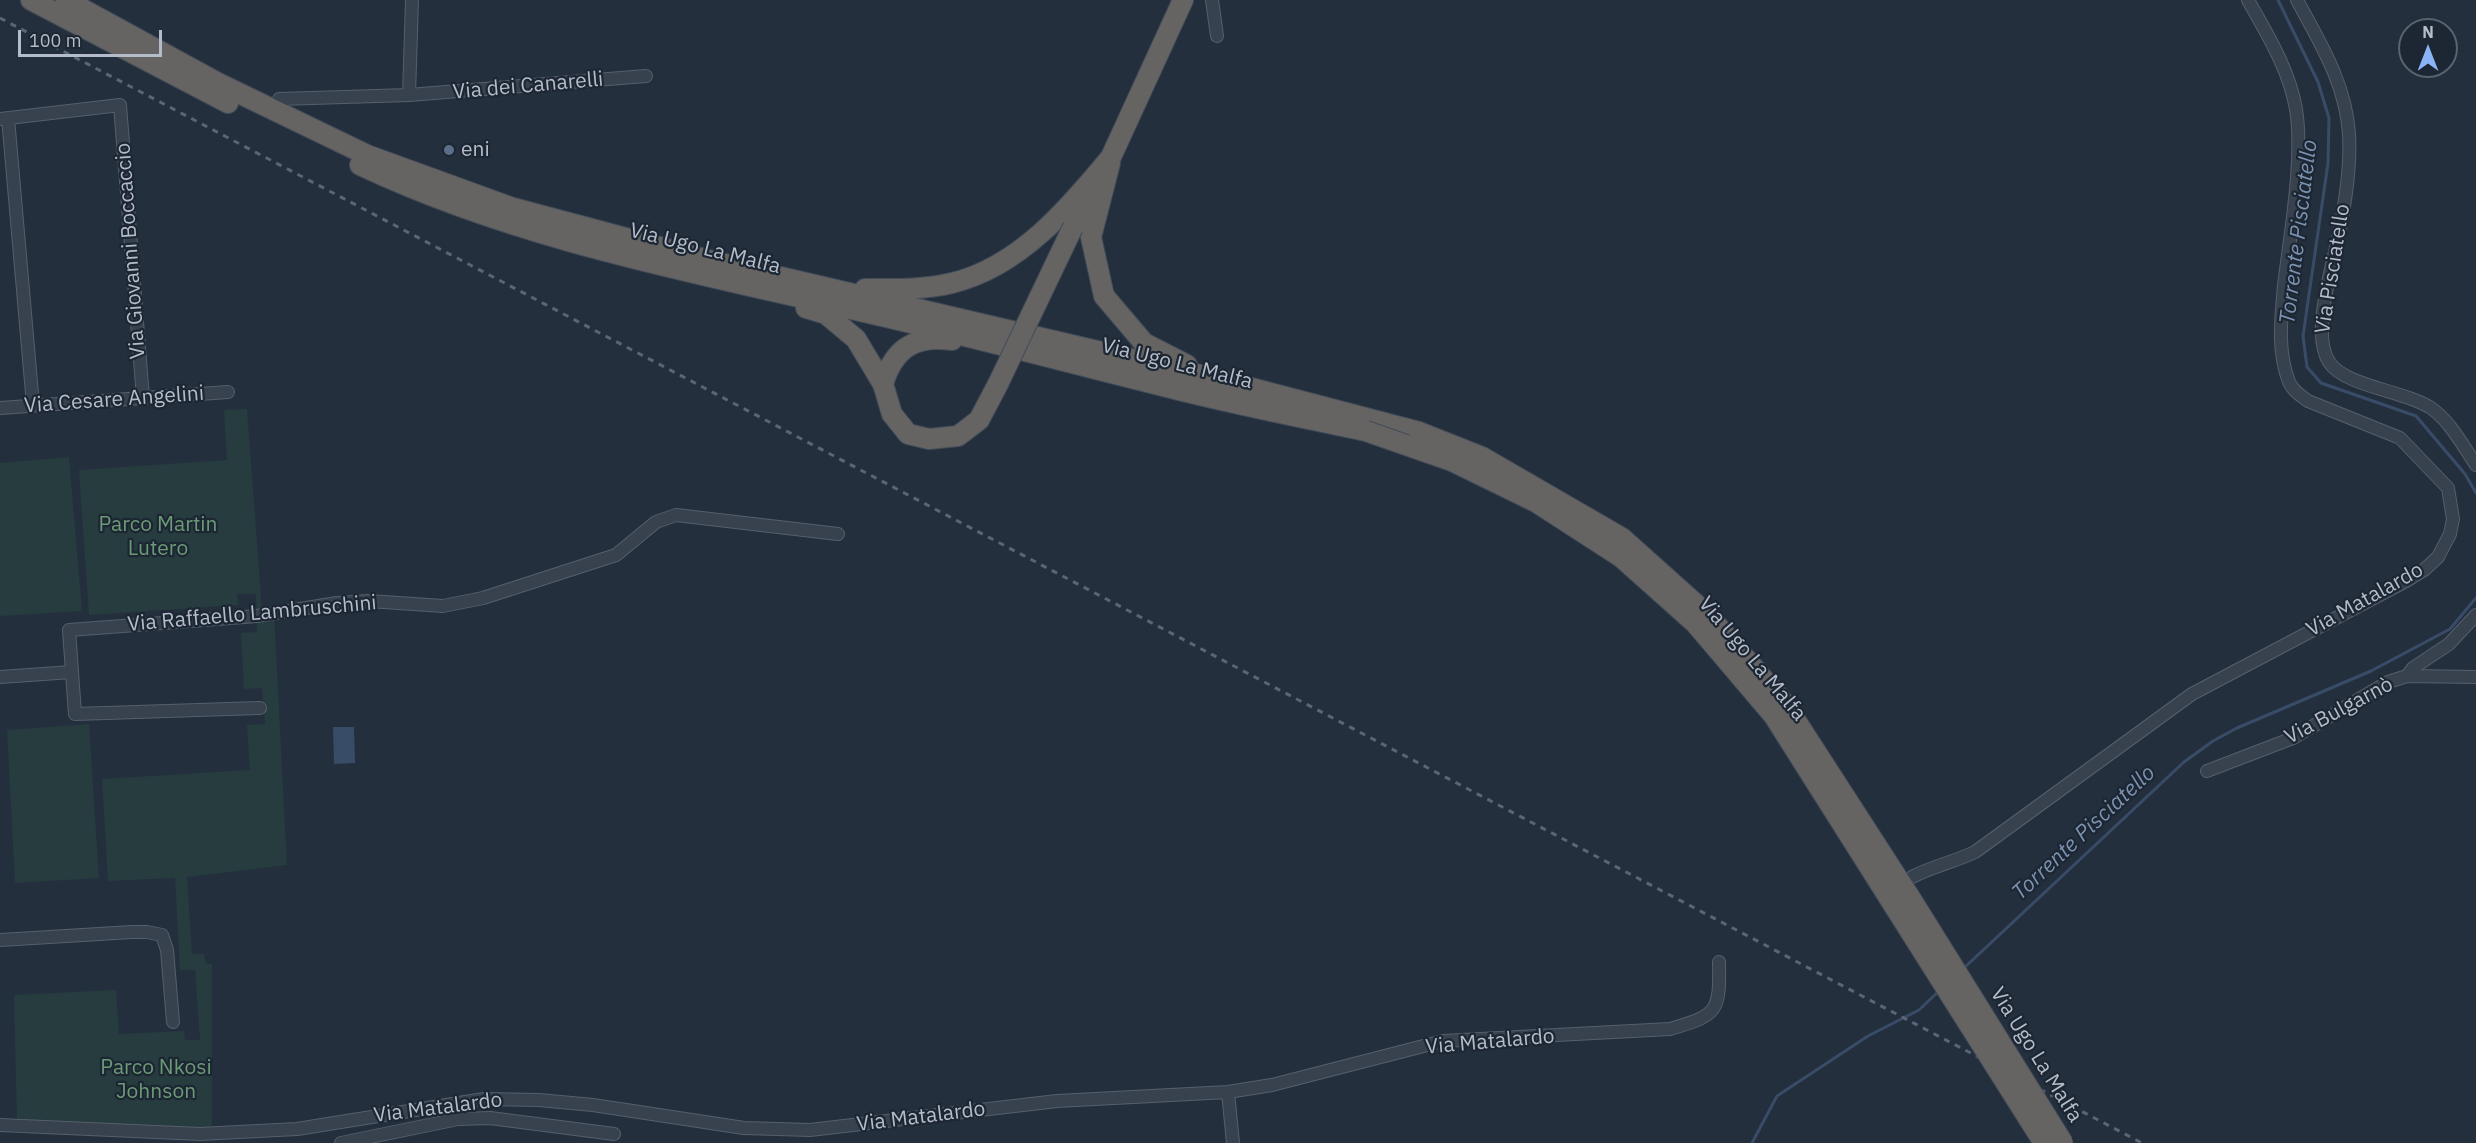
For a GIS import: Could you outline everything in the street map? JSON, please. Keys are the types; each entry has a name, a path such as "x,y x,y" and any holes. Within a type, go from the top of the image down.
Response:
{"highway":[{"name":"Via Ugo La Malfa","path":"31,0 215,97 378,174 459,206 539,232 678,269 982,339 1169,388 1366,431 1452,461 1536,502 1621,557 1695,623 1774,716 2044,1143"},
{"name":"Via Ugo La Malfa","path":"66,0 218,83 367,155 513,208 708,260 1214,378 1419,432 1482,457 1622,537 1708,615 1785,704 1911,899 2063,1143"},
{"path":"678,269 703,282 826,314 856,339 883,384 892,414 908,434 929,439 958,436 979,420 998,384 1073,227 1111,157 1183,0"},
{"path":"835,290 908,289 952,284 992,268 1039,236 1075,201 1111,157"},
{"path":"1111,157 1091,237 1104,296 1144,343 1214,378"},
{"path":"883,384 888,369 898,354 916,340 945,339 964,342 982,339"}],"street":[{"path":"409,95 412,0"},
{"path":"1212,0 1217,36"},
{"name":"Via Matalardo","path":"1912,876 1935,866 1954,862 1974,852 2192,694 2342,616 2424,570 2438,557 2450,534 2453,519 2448,488 2400,438 2308,401 2295,392 2289,383 2282,354 2281,315 2299,135 2289,81 2248,0"},
{"name":"Via Pisciatello","path":"2297,0 2328,58 2342,92 2349,133 2348,172 2340,228 2321,324 2321,344 2330,363 2349,378 2416,399 2433,410 2447,424 2476,465"},
{"name":"Via dei Canarelli","path":"279,99 409,95 646,76"},
{"name":"Via Giovanni Boccaccio","path":"4,119 120,105 143,398"},
{"path":"4,119 33,405"},
{"name":"Via Cesare Angelini","path":"0,408 228,392"},
{"name":"Via Raffaello Lambruschini","path":"72,672 69,630 256,616 337,603 369,601 443,606 483,598 616,555 656,522 676,515 838,534"},
{"path":"2407,676 2414,668 2449,644 2476,615"},
{"path":"0,677 72,672 75,714 260,708"},
{"name":"Via Bulgarnò","path":"2207,771 2293,738 2388,682 2407,676 2476,677"},
{"path":"0,940 132,932 162,935 167,950 173,1022"},
{"name":"Via Matalardo","path":"0,1125 199,1134 222,1133 297,1129 440,1105 495,1099 593,1105 744,1128 810,1130 1057,1101 1228,1092 1272,1085 1443,1041 1670,1029 1702,1020 1716,1008 1720,992 1719,962"},
{"path":"1228,1092 1233,1143"},
{"path":"341,1143 369,1140 458,1119 490,1118 614,1134"}],"green space":[{"name":"Parco Martin Lutero","path":"247,409 262,610 274,613 287,865 187,877 192,954 204,954 206,964 212,964 212,1123 209,1130 17,1122 14,995 116,990 119,1034 184,1031 185,1040 200,1040 195,970 180,970 175,878 108,881 102,779 250,770 247,725 265,724 262,688 244,689 241,633 257,632 256,594 237,594 238,605 89,615 79,470 227,460 224,410"},
{"path":"69,457 82,611 0,616 0,463"},
{"path":"89,724 99,878 15,883 7,730"}],"water":[{"path":"333,727 354,727 355,763 334,764"}],"waterway":[{"name":"Torrente Pisciatello","path":"2278,0 2318,82 2329,118 2328,163 2303,336 2307,367 2321,383 2416,416 2465,474 2476,493"},
{"name":"Torrente Pisciatello","path":"1964,968 2184,762 2213,741 2237,728 2371,671 2450,629 2476,598"},
{"name":"Torrente Pisciatello","path":"1752,1143 1777,1096 1868,1036 1919,1010 1939,991"}],"railway":[{"path":"0,18 2142,1143"}],"place":[{"name":"eni","path":"449,150"}],"park label":[{"name":"Parco Nkosi Johnson","path":"156,1080"}]}
